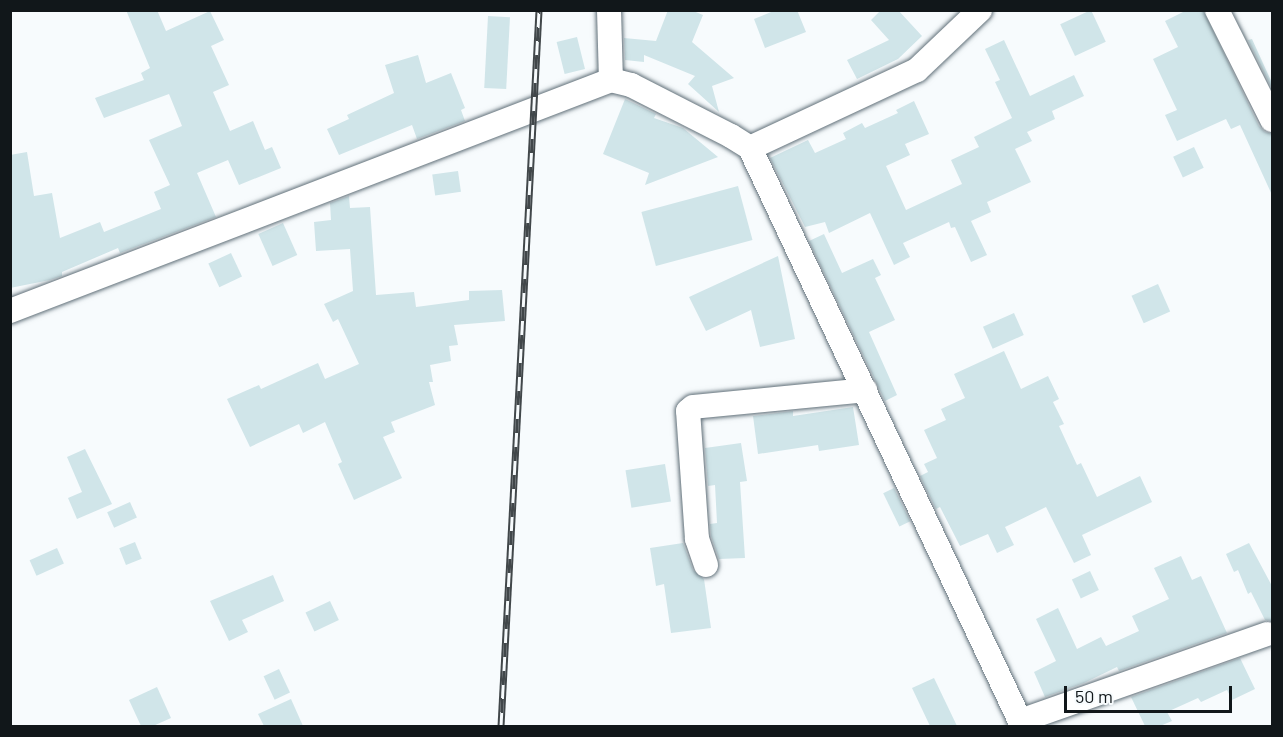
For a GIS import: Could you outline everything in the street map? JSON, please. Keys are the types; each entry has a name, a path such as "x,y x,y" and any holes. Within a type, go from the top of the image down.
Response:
{"street":[{"path":"609,10 611,80"},
{"path":"750,148 916,70 980,10"},
{"path":"1216,10 1272,120"},
{"path":"10,311 611,80 631,85 750,148 1020,721 1267,634"},
{"path":"706,565 697,539 688,411 693,407 865,390"}],"building":[{"path":"126,10 157,10 166,31 210,11 224,40 211,46 229,85 213,92 230,131 253,121 265,150 272,147 281,168 239,185 228,160 197,173 216,217 120,253 118,248 62,272 62,276 10,288 10,155 27,152 34,196 52,193 60,238 100,222 104,232 161,209 154,192 170,185 149,140 182,126 169,94 104,118 95,98 144,80 141,73 150,68"},
{"path":"668,10 691,10 703,15 692,42 734,78 712,86 719,112 688,84 695,76 644,55 644,62 625,60 624,38 656,41"},
{"path":"776,10 797,10 806,32 765,48 754,19"},
{"path":"881,10 898,10 922,36 898,59 857,79 847,60 889,40 871,20"},
{"path":"1091,10 1106,42 1075,56 1060,24"},
{"path":"1187,10 1203,10 1259,126 1265,132 1272,134 1272,195 1240,125 1231,129 1226,119 1177,141 1165,115 1177,110 1153,59 1178,47 1165,21"},
{"path":"488,16 510,17 506,89 484,88"},
{"path":"577,37 585,69 565,74 557,42"},
{"path":"1252,39 1272,83 1272,89 1248,40"},
{"path":"1004,40 1030,96 1074,75 1084,96 1052,111 1055,119 1027,132 1032,141 1015,149 1031,182 987,202 991,212 971,221 987,255 971,262 955,227 951,228 949,222 903,243 910,257 894,265 870,213 829,233 825,222 805,227 770,158 808,140 815,153 846,139 843,133 862,123 865,128 898,113 896,110 914,101 929,134 905,144 910,155 886,166 906,210 962,184 951,160 979,147 974,137 1012,118 995,82 1000,80 985,49"},
{"path":"418,55 426,83 451,73 465,108 461,110 465,121 417,139 412,125 339,155 327,129 349,119 347,115 394,93 385,65"},
{"path":"625,99 656,114 654,118 683,128 718,157 645,185 649,173 603,154"},
{"path":"1194,147 1204,168 1183,178 1173,157"},
{"path":"458,171 461,192 435,195 432,175"},
{"path":"738,186 752,240 656,266 641,212"},
{"path":"349,196 350,208 370,207 376,295 414,292 416,307 469,300 469,291 502,290 505,321 454,325 458,345 449,346 451,361 430,365 433,382 429,382 435,405 391,422 395,432 383,437 402,478 354,500 338,464 342,462 325,422 303,433 299,424 250,447 227,399 259,385 261,389 318,363 325,379 359,364 338,319 333,322 324,304 353,291 350,249 316,251 314,222 331,220 330,203"},
{"path":"283,223 297,255 273,266 258,234"},
{"path":"824,234 842,273 873,259 881,275 875,278 895,320 869,332 897,395 885,401 809,241"},
{"path":"231,253 242,277 219,287 208,264"},
{"path":"778,256 795,339 760,347 751,310 706,331 689,297"},
{"path":"1158,284 1170,311 1144,323 1132,296"},
{"path":"1014,313 1024,335 993,349 983,327"},
{"path":"1004,351 1021,389 1048,376 1059,399 1053,402 1064,424 1059,426 1077,465 1081,463 1097,497 1140,476 1152,502 1082,535 1091,555 1074,563 1046,507 1005,527 1014,545 997,553 988,534 960,546 940,507 936,509 920,476 928,472 924,464 937,458 924,430 946,420 941,409 965,398 954,374"},
{"path":"853,407 859,445 819,451 818,445 758,454 753,416 793,411 793,416"},
{"path":"741,443 747,481 740,482 745,558 719,559 711,536 710,524 717,523 715,485 708,486 705,448"},
{"path":"85,449 112,504 77,519 68,498 82,492 67,457"},
{"path":"665,464 671,502 631,508 625,470"},
{"path":"894,488 910,521 899,527 883,493"},
{"path":"130,502 137,518 114,528 107,512"},
{"path":"135,542 142,559 126,565 119,548"},
{"path":"683,543 693,570 704,579 711,628 671,633 664,584 656,586 650,548"},
{"path":"1249,543 1272,586 1272,621 1265,620 1251,592 1248,594 1238,570 1234,572 1226,554"},
{"path":"57,548 64,564 37,576 30,560"},
{"path":"1181,556 1192,580 1201,576 1227,633 1119,671 1117,667 1084,683 1045,697 1034,672 1056,661 1036,619 1058,608 1077,649 1101,637 1106,646 1139,631 1132,616 1169,599 1154,568"},
{"path":"1090,571 1099,590 1081,598 1072,579"},
{"path":"273,575 284,601 242,620 248,632 229,641 210,601"},
{"path":"330,601 339,620 314,631 306,612"},
{"path":"1240,658 1255,689 1232,700 1227,690 1201,702 1198,698 1167,712 1172,721 1160,726 1145,726 1131,697"},
{"path":"279,669 290,693 275,700 264,676"},
{"path":"934,678 957,726 930,726 912,688"},
{"path":"157,687 171,718 153,726 141,726 129,700"},
{"path":"291,699 303,726 264,726 258,714"}],"railway":[{"path":"501,726 539,10"}]}
